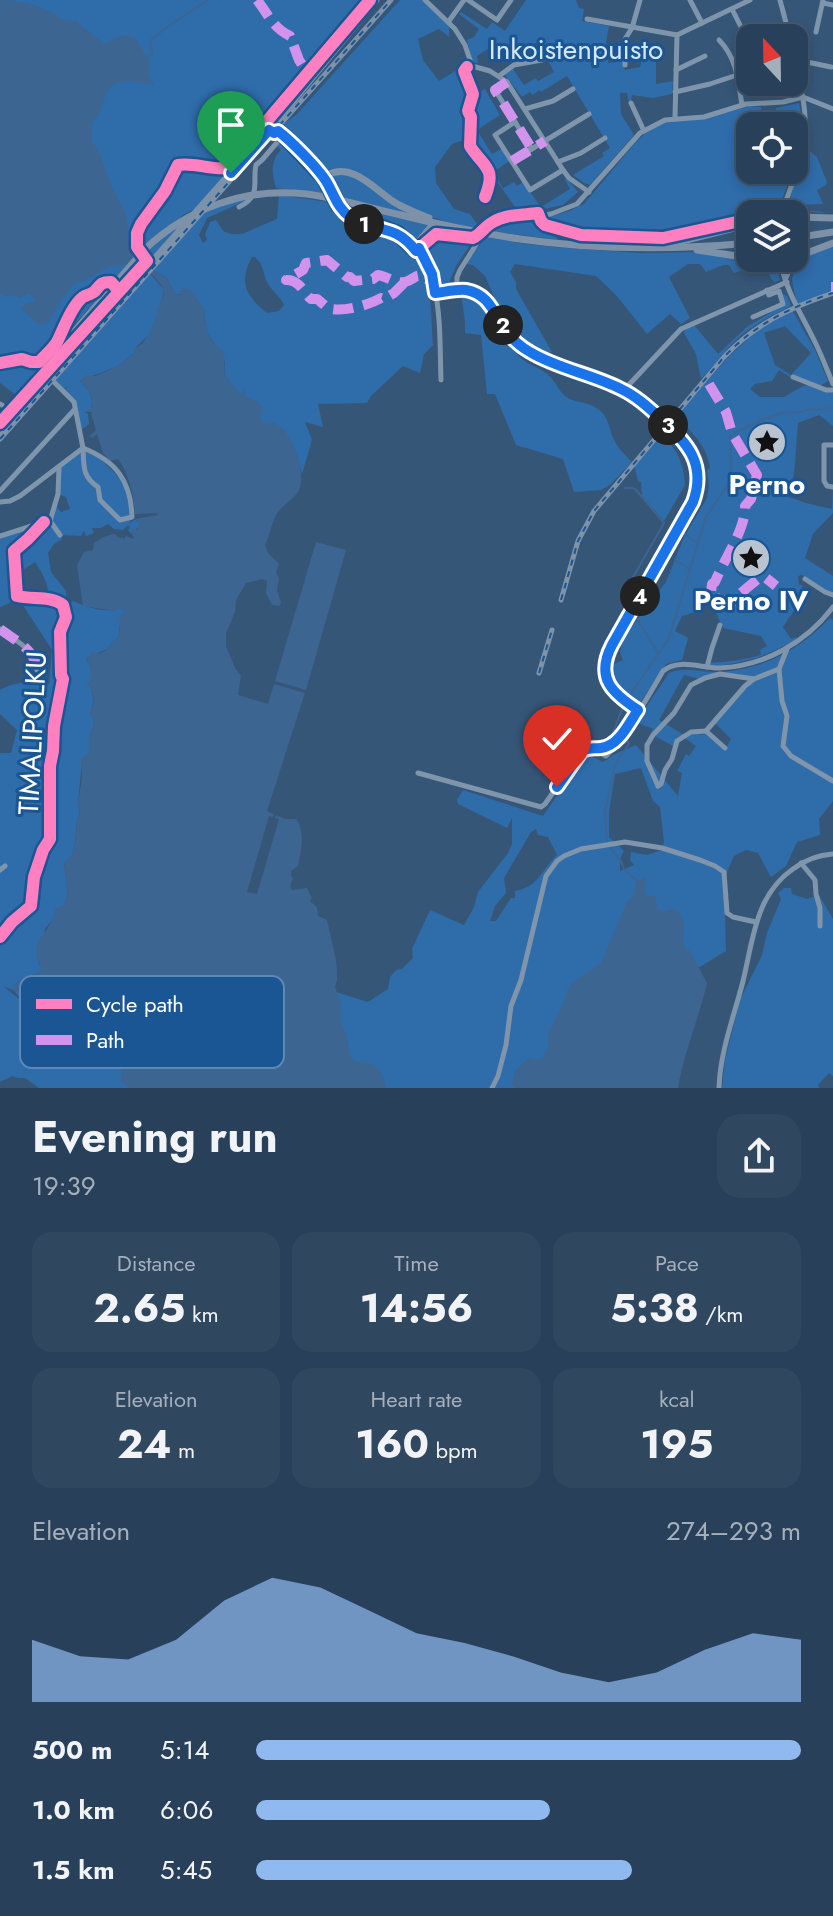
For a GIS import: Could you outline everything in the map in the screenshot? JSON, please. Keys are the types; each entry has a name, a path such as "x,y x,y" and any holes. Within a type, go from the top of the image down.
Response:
{"main road":[{"path":"1,432 237,166 378,0"},
{"path":"327,175 340,171 351,173 401,206 458,228"},
{"path":"0,418 145,249 177,223 216,204 246,196 293,193 329,198 458,228 577,245 652,248 736,244"},
{"path":"808,217 833,218"},
{"path":"416,245 437,223"},
{"path":"652,248 736,228"},
{"path":"808,236 833,231"},
{"path":"808,252 833,243"},
{"path":"679,247 736,256"},
{"path":"786,272 786,279"}],"street":[{"path":"425,0 449,21 465,45 471,65 507,82 563,170 589,192"},
{"path":"449,21 466,0 497,20 511,0"},
{"path":"625,65 625,39 632,28 640,0"},
{"path":"690,0 702,23"},
{"path":"587,19 677,35 750,0"},
{"path":"780,0 786,24"},
{"path":"816,32 823,1 833,5"},
{"path":"732,9 740,24"},
{"path":"675,118 677,35"},
{"path":"719,40 736,71"},
{"path":"676,70 705,56"},
{"path":"499,76 514,65 542,60"},
{"path":"808,62 831,67"},
{"path":"675,92 736,75"},
{"path":"507,82 495,90 532,149"},
{"path":"525,109 553,101 573,89"},
{"path":"741,96 742,105"},
{"path":"788,200 803,151 806,120 803,97"},
{"path":"457,290 460,270 490,228 505,221 539,217 568,209 580,202 644,131 661,121 704,117 742,105 803,97 833,109"},
{"path":"631,103 644,131"},
{"path":"512,161 589,114"},
{"path":"274,121 327,175 348,211 362,219 398,230 416,245 429,267 435,293 441,380"},
{"path":"515,122 495,135 530,190 563,170"},
{"path":"239,207 251,199 256,185 256,165 286,132"},
{"path":"558,162 581,153 605,138"},
{"path":"624,390 681,329 786,279 833,387 826,390 793,377"},
{"path":"435,293 457,290 476,293 487,300 509,335 530,352 624,390 643,403 684,441 694,458 698,477 689,510 606,659 605,672 610,686 638,710"},
{"path":"753,317 783,304 779,291 769,295 767,290"},
{"path":"50,378 71,397 86,477 98,487 100,500 120,520 132,517 131,495 122,476 98,454 83,448"},
{"path":"0,491 75,408"},
{"path":"833,445 824,445 824,481 833,487"},
{"path":"0,502 20,496 83,448"},
{"path":"50,521 58,494 59,466"},
{"path":"50,521 60,535"},
{"path":"0,536 50,521"},
{"path":"805,579 833,595"},
{"path":"418,773 540,807 548,801 582,751 613,744 663,671 670,666 724,667 757,661 787,648 813,630 833,607"},
{"path":"707,667 720,625"},
{"path":"0,629 32,653 37,670"},
{"path":"787,648 779,669 782,701 787,716 783,746 791,756 833,781"},
{"path":"754,679 720,674 700,680 689,688 674,713 647,745 647,761 658,786 677,741 691,732 706,731 745,686 779,669"},
{"path":"706,731 725,748"},
{"path":"492,1088 498,1076 508,1036 511,1006 524,968 546,876 564,856 581,849 625,842 662,848 700,860 724,872 727,913 756,922"},
{"path":"719,1088 726,1040 764,901 784,876 801,863 833,854"},
{"path":"801,863 815,880 820,926"}],"green space":[{"path":"0,0 368,0 227,167 227,175 195,209 183,215 170,229 184,224 148,261 145,256 145,262 138,260 142,265 118,289 115,285 108,287 59,342 58,337 42,359 40,363 43,364 16,395 0,383"},
{"path":"400,0 422,0 449,26 449,37 439,29 418,39 423,60 439,81 463,66 475,95 485,89 500,115 477,130 492,154 503,148 510,161 493,172 503,188 514,182 517,186 523,182 541,207 570,189 567,179 578,192 563,205 520,214 491,173 485,160 472,147 469,138 452,144 435,167 436,183 454,209 470,214 481,230 446,222 411,209 358,174 326,169 285,126"},
{"name":"Inkoistenpuisto","path":"526,0 576,0 579,8 584,9 582,21 609,26 606,42 608,63 623,61 625,70 640,67 645,47 656,49 656,84 673,81 672,94 653,98 632,95 629,102 627,93 620,93 621,114 634,135 590,185 573,175 604,156 602,153 610,148 567,76 541,92 532,95 530,92 522,97 504,74 513,69 524,85 554,72 548,60 543,62 540,58 544,55 538,43 491,47 477,56 478,63 472,61 467,40 474,37 479,29 459,14 461,12 487,29 492,22 505,31"},
{"path":"799,103 800,112 776,112 776,108"},
{"path":"750,106 761,107 761,112 736,112 736,184 788,184 782,200 736,200 736,218 668,234 581,233 549,222 547,218 584,204 649,130 665,122 706,119"},
{"path":"283,139 325,181 330,194 276,188 274,163 281,150 277,146"},
{"path":"808,150 817,157 827,182 817,190 823,204 808,205 808,200 790,200 794,184 808,184"},
{"path":"347,173 423,217 342,198 331,177 332,174"},
{"path":"279,195 336,203 351,219 400,237 420,261 426,277 431,311 433,345 424,354 420,373 403,366 367,403 318,404 323,427 305,422 312,440 302,474 297,455 276,424 263,423 246,397 240,395 225,376 225,362 207,332 204,310 196,299 176,295 166,277 152,270 205,211 244,199 207,218 199,235 203,243 207,240 205,234 210,222 216,220 223,231 242,234 277,219","holes":["252,257 255,257 269,285 284,305 279,311 267,313 249,295 245,274"]},
{"path":"345,204 430,226 414,238 358,214"},
{"path":"537,219 543,226 552,229 558,240 490,231 505,223"},
{"path":"440,236 472,242 449,283 437,288 431,266 421,248 432,238"},
{"path":"486,236 553,247 640,253 702,252 736,258 737,272 734,273 729,265 706,272 700,264 688,264 669,277 690,318 681,324 670,314 647,334 616,295 596,276 515,264 510,272 516,289 552,352 543,354 531,350 518,338 505,322 485,276 473,265 466,264"},
{"path":"833,246 833,292 797,304 793,272 808,272 808,257"},
{"path":"768,272 778,272 780,280 772,280"},
{"path":"150,273 164,290 155,324 134,353 118,366 80,381 92,401 91,409 85,412 89,424 81,430 74,402 64,391 68,386 64,389 55,380"},
{"path":"781,293 787,296 791,306 742,335 701,379 696,354 685,330 694,325 718,354 748,326 785,304"},
{"path":"461,294 472,296 488,308 517,354 549,376 566,397 594,406 604,415 615,442 632,462 611,484 601,490 574,492 563,459 516,445 495,394 487,394 481,335 465,333"},
{"path":"792,310 815,350 828,381 820,386 792,375 790,377 779,370 772,381 755,384 750,389 760,397 784,397 811,385 833,393 833,426 819,415 798,423 789,497 832,509 833,489 833,513 813,534 805,558 833,576 833,593 802,575 798,576 799,585 806,592 783,627 791,639 797,639 758,657 716,666 710,663 761,655 760,650 767,646 761,636 723,628 712,595 701,596 696,612 682,616 675,631 688,638 682,660 666,664 638,706 618,690 619,683 613,679 610,670 623,660 620,652 624,637 666,582 684,537 707,498 709,486 707,470 710,468 706,453 693,433 675,417 729,356 760,328","holes":["785,326 811,353 791,375 775,365 764,333"]},
{"path":"661,434 679,457 685,485 664,521 642,496 641,482 634,465"},
{"path":"83,451 97,456 120,478 122,476 132,517 129,524 135,519 139,527 131,533 128,525 123,530 114,529 108,524 92,528 94,533 86,536 84,531 81,536 61,535 62,539 48,553 51,572 66,591 66,598 57,595 48,597 46,583 35,562 17,574 19,599 0,607 0,538 50,521 55,505 61,512 70,509 66,497 58,494 59,466"},
{"path":"19,599 53,600 64,610 59,635 62,683 62,632 68,618 65,607 73,601 97,609 121,608 125,611 119,636 107,649 86,658 91,668 91,681 87,683 93,694 90,714 94,720 89,735 89,752 82,763 75,844 72,855 64,863 68,893 64,905 45,929 39,964 41,972 20,976 20,981 14,986 15,991 3,986 20,1000 20,1068 120,1068 121,1080 129,1088 39,1088 25,1078 12,1076 0,1082 0,753 11,753 17,730 0,714 0,690 18,683 49,684 52,650"},
{"path":"830,618 833,620 833,801 819,819 820,835 797,842 786,866 771,877 758,853 746,850 734,856 724,879 726,951 528,1088 365,1088 347,1063 327,956 336,960 336,992 368,1002 388,989 390,977 413,958 412,949 430,910 464,925 478,892 508,853 512,844 512,818 507,828 458,804 463,790 543,816 585,758 591,756 603,762 636,745 678,796 682,773 677,771 686,754 689,756 696,746 684,738 695,733 706,733 725,749 731,739 715,723 753,680 734,675 700,679 684,675 659,720 684,735 673,746 651,734 653,729 636,722 669,673 687,670 719,672 751,667 780,656","holes":["641,768 653,801 660,807 664,842 662,850 647,855 631,852 630,860 634,865 620,871 624,851 609,837 615,774","536,829 538,835 548,837 557,855 535,882 515,891 515,898 511,898 496,921 490,921 495,906 506,893 504,878 531,832"]},
{"path":"784,888 791,888 792,894 807,899 819,895 833,919 833,1076 829,1073 818,1085 819,1088 722,1088 725,1060 740,1000 762,955 781,899 778,893"}],"shaded area":[{"path":"0,0 33,5 62,20 76,21 104,44 122,35 135,38 150,62 148,76 154,85 124,81 112,86 92,123 92,142 126,215 130,252 166,277 176,295 182,288 196,293 196,299 204,310 207,332 213,343 224,352 225,376 240,394 245,390 246,397 257,401 263,410 260,417 263,422 274,423 282,429 297,455 301,485 296,495 276,515 265,545 279,564 276,572 281,603 279,606 272,605 266,593 267,581 262,579 246,583 236,600 235,612 226,633 226,646 241,676 238,695 268,704 274,684 305,693 267,811 285,819 296,819 299,824 301,848 298,866 291,871 293,878 290,886 292,890 307,888 318,916 327,920 336,960 335,987 341,1004 341,1023 350,1056 354,1061 376,1067 382,1074 386,1088 129,1088 121,1080 120,1068 284,1068 284,976 30,976 41,972 36,951 38,944 55,909 64,905 68,893 64,863 72,855 75,844 80,813 81,760 89,752 89,735 94,720 90,714 93,693 86,682 90,681 91,668 86,657 92,651 98,654 106,650 119,636 120,615 124,611 121,608 115,611 83,606 77,565 84,552 93,550 94,543 103,537 114,534 133,539 131,533 140,524 135,519 158,515 135,514 122,465 118,459 110,461 103,453 97,434 92,438 90,436 96,430 93,412 85,412 91,409 92,401 80,381 86,375 95,376 118,366 134,353 151,331 164,292 142,265 134,271 127,265 114,266 75,284 47,324 35,322 21,310 26,303 34,302 30,293 20,298 15,295 6,297 0,293"},
{"path":"316,542 346,550 306,690 275,681"},
{"path":"646,877 644,892 647,896 655,896 658,909 663,912 674,909 682,918 684,946 707,983 678,1088 515,1088 512,1084 515,1071 529,1058 542,1058 548,1048 548,1034 571,984 601,963 628,900 633,897 637,881"},
{"path":"20,981 20,990 15,992 13,986"}],"pier":[{"path":"274,814 279,819 257,894 247,892 269,816 273,817"}],"waterway":[{"path":"148,58 152,54 150,41 208,0"},
{"path":"734,433 781,413 833,407"},
{"path":"630,695 669,638 706,517 729,483 730,435"},
{"path":"625,488 636,490 664,523 624,593 628,603"},
{"path":"682,532 697,543"},
{"path":"675,560 690,569"},
{"path":"636,617 658,653"},
{"path":"617,733 614,730 623,707"},
{"path":"613,774 616,763 629,744 627,740"},
{"path":"607,843 605,812 613,777"},
{"path":"610,847 624,869 637,881"}],"railway":[{"path":"0,439 391,0"},
{"path":"561,600 578,541 594,511 724,357 748,335 774,318 833,293"},
{"path":"539,673 552,630"}],"marked path":[{"path":"257,0 275,25 290,36 308,74"},
{"path":"507,82 495,90 532,149"},
{"path":"512,161 545,141"},
{"path":"405,282 384,299 340,310 311,299 298,284 286,280 303,270 306,263 327,260 354,281 373,279 378,275 402,282 419,276 430,281"},
{"path":"709,384 726,412 732,433 757,475 738,534 712,584 711,592 714,597 731,603 758,579 766,578 776,586"},
{"path":"0,629 29,651 37,670"}],"cycle path":[{"path":"0,423 147,261 137,247 137,233 178,165 227,168 370,0"},
{"path":"467,67 464,71 473,94 468,111 471,117 470,146 489,173 485,197"},
{"path":"264,125 284,136 324,178 347,215 362,223 397,233 416,251 436,234 473,238 498,219 538,213 545,225 581,235 663,238 736,222"},
{"path":"0,363 22,359 39,362 57,342 83,297 105,282 111,282 119,291"},
{"name":"TIMALIPOLKU","path":"0,937 31,906 34,877 50,839 50,766 63,679 60,632 66,617 63,605 58,602 17,596 14,551 44,522"}],"place":[{"name":"Perno","path":"767,442"},
{"name":"Perno IV","path":"751,558"}],"route":[{"path":"231,173 269,130 274,133 278,131 321,174 347,215 362,223 397,233 416,251 419,248 432,274 435,293 457,290 483,297 490,303 505,330 522,347 534,355 633,396 676,433 692,453 698,477 693,502 606,659 605,672 610,686 638,710 613,744 582,751 557,787"}]}
